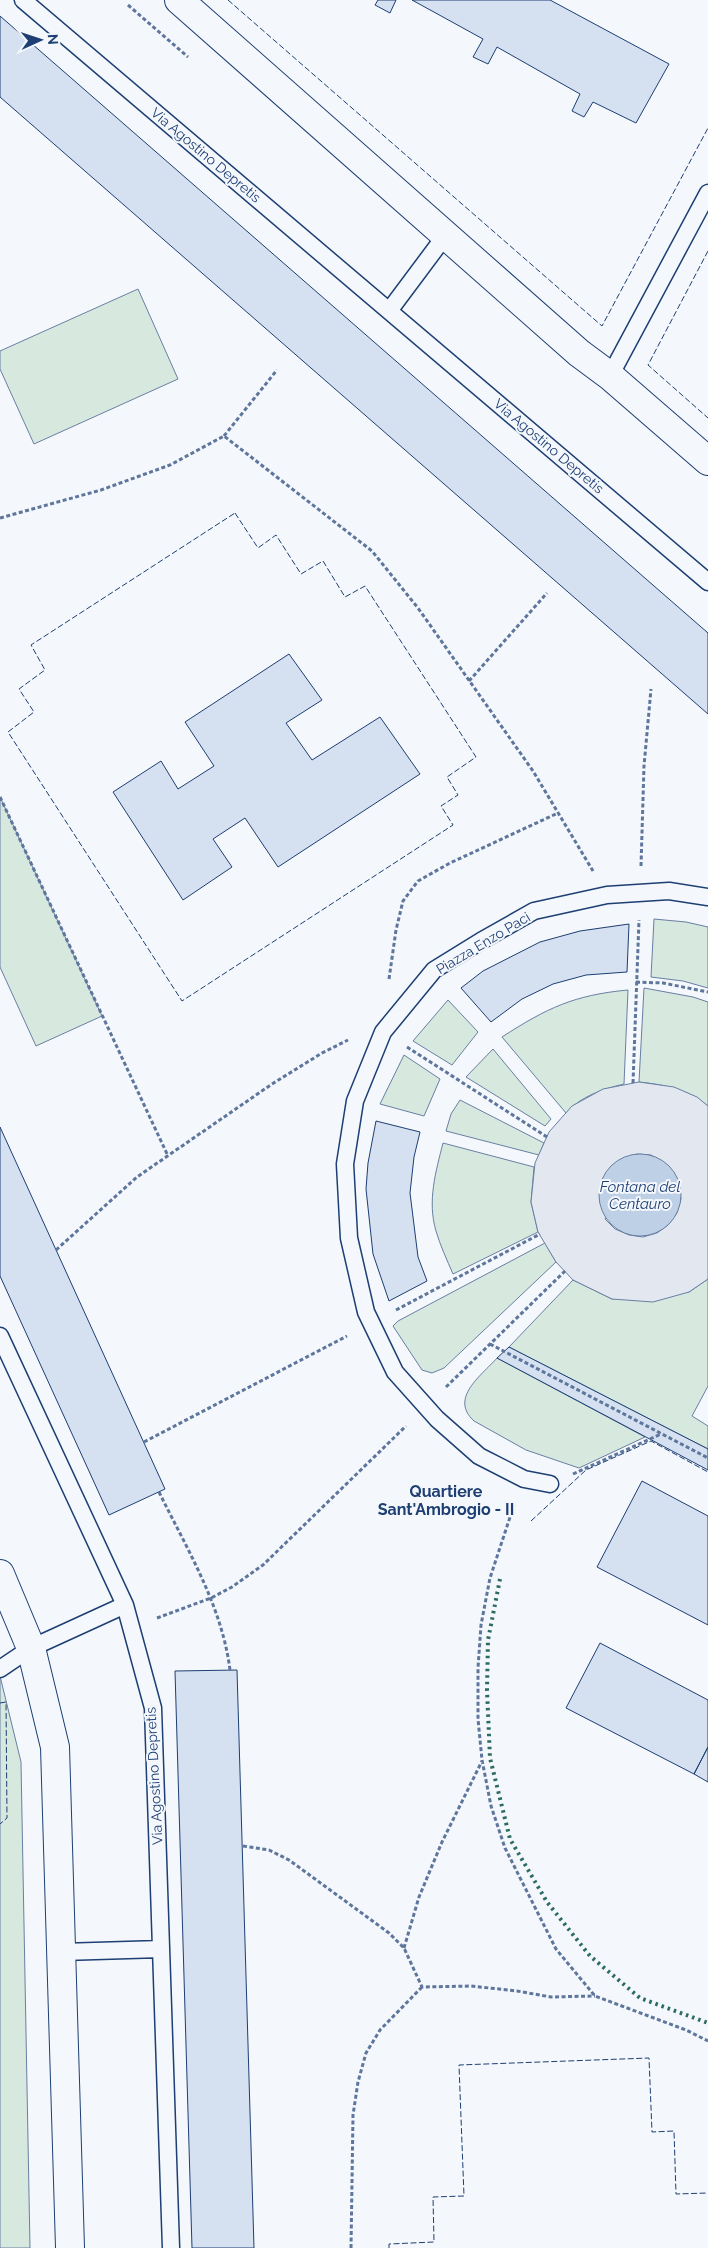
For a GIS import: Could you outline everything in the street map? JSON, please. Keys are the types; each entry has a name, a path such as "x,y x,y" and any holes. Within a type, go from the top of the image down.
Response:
{"street":[{"path":"179,0 579,353 610,376 708,461"},
{"path":"0,1574 31,1648 55,1747 70,2248"}],"lane":[{"name":"Via Agostino Depretis","path":"23,0 708,582"},
{"path":"610,376 708,193"},
{"path":"389,311 445,236"},
{"name":"Piazza Enzo Paci","path":"550,1484 524,1479 479,1456 426,1406 395,1372 366,1312 350,1238 345,1164 355,1101 383,1032 434,970 481,941 534,911 607,895 669,891 708,897"},
{"name":"Via Agostino Depretis","path":"0,1336 125,1606 153,1708 171,2248"},
{"path":"0,1669 31,1648 125,1606"},
{"path":"62,1952 161,1949"}],"path":[{"path":"128,5 188,57"},
{"path":"0,518 101,490 170,465 224,436 277,370"},
{"path":"224,436 372,551 418,608 533,771 607,895"},
{"path":"469,681 547,593"},
{"path":"0,797 168,1156"},
{"path":"383,1032 396,930 403,901 418,881 450,863 558,814"},
{"path":"636,982 663,983 708,992"},
{"path":"56,1250 137,1177 322,1053 354,1037 383,1032 547,1137"},
{"path":"144,1442 540,1234"},
{"path":"131,1626 211,1598 232,1587 263,1565 565,1271"},
{"path":"490,1344 708,1458"},
{"path":"550,1484 661,1434"},
{"path":"524,1479 503,1533 490,1578 481,1625 478,1668 478,1719 482,1760 491,1806 505,1848 556,1949 595,1996"},
{"path":"158,1492 211,1598 227,1646 230,1670"},
{"path":"404,1948 419,1897 442,1842 482,1760"},
{"path":"243,1846 269,1850 289,1860 389,1932 404,1948 422,1987"},
{"path":"351,2248 353,2115 358,2082 366,2054 380,2030 422,1987 471,1986 517,1990 551,1997 595,1996 686,2030 708,2041"}],"shaded area":[{"path":"138,289 178,379 34,444 0,369 0,351"},
{"path":"0,797 102,1016 36,1046 0,967"},
{"path":"654,919 686,922 708,927 708,988 683,981 651,977"},
{"path":"644,988 693,997 708,1002 708,1106 700,1100 676,1089 639,1082"},
{"path":"628,990 624,1084 608,1088 585,1098 566,1113 502,1037 533,1018 562,1004 592,995"},
{"path":"448,1000 478,1032 452,1065 413,1041"},
{"path":"493,1049 551,1119 545,1126 466,1077"},
{"path":"404,1055 440,1079 424,1116 380,1104"},
{"path":"639,1082 674,1087 697,1097 708,1106 708,1279 689,1292 653,1302 612,1299 573,1280 556,1262 538,1232 531,1202 535,1163 549,1132 572,1106 603,1089","holes":["636,1154 651,1155 663,1162 679,1185 681,1199 677,1213 668,1225 657,1233 643,1237 629,1235 615,1229 605,1219"]},
{"path":"460,1100 544,1143 539,1155 446,1131 451,1114"},
{"path":"443,1143 534,1167 531,1202 538,1232 453,1274 438,1236 432,1209 432,1197"},
{"path":"545,1243 556,1262 444,1368 432,1373 422,1370 393,1326 398,1321"},
{"path":"708,1279 708,1386 692,1416 708,1426 708,1449 509,1347 573,1280 612,1299 689,1292"},
{"path":"497,1358 645,1437 579,1468 526,1450 474,1421 467,1412 466,1396 470,1388"},
{"path":"0,1676 21,1762 30,2248 0,2248"}],"water":[{"name":"Fontana del Centauro","path":"640,1154 656,1157 669,1166 678,1179 681,1195 678,1211 669,1224 656,1233 640,1236 624,1233 611,1224 602,1211 599,1195 602,1179 611,1166 624,1157"}],"building":[{"path":"378,0 396,0 390,13 375,5"},
{"path":"412,0 550,0 669,64 636,123 593,102 584,117 572,111 580,94 497,47 488,64 473,57 483,39"},
{"path":"0,16 708,633 708,714 0,97"},
{"path":"289,654 322,700 286,723 312,760 380,717 420,774 278,867 245,818 213,839 232,867 183,900 113,792 161,761 178,789 214,766 185,722"},
{"path":"629,924 627,972 586,975 553,984 522,999 491,1022 461,988 483,971 540,942 580,931"},
{"path":"376,1121 420,1132 414,1157 410,1193 418,1257 427,1281 389,1301 373,1254 366,1189 368,1163"},
{"path":"0,1127 165,1489 109,1515 0,1276"},
{"path":"509,1347 708,1449 708,1470 497,1358"},
{"path":"642,1481 708,1516 708,1625 597,1567"},
{"path":"600,1643 708,1700 708,1747 694,1774 566,1708"},
{"path":"237,1670 254,2248 192,2248 175,1671"},
{"path":"708,1747 708,1782 694,1774"}],"hedge":[{"path":"500,1579 488,1640 487,1690 490,1758 510,1839 547,1902 590,1956 640,1998 708,2023"}],"fence":[{"path":"228,0 602,326 708,128"},
{"path":"708,251 648,365 708,418"},
{"path":"235,513 258,548 276,535 301,574 323,561 345,597 365,586 476,757 447,777 458,795 441,806 453,825 182,1001 8,732 34,712 19,689 45,670 31,645 235,513"},
{"path":"531,1521 586,1470 651,1441 708,1472"},
{"path":"0,1703 6,1702 7,1818 0,1824"},
{"path":"389,2248 389,2244 434,2242 433,2197 464,2196 459,2065 649,2058 652,2132 674,2131 676,2194 708,2193"}],"district":[{"name":"Quartiere Sant'Ambrogio - II","path":"446,1500"}]}
